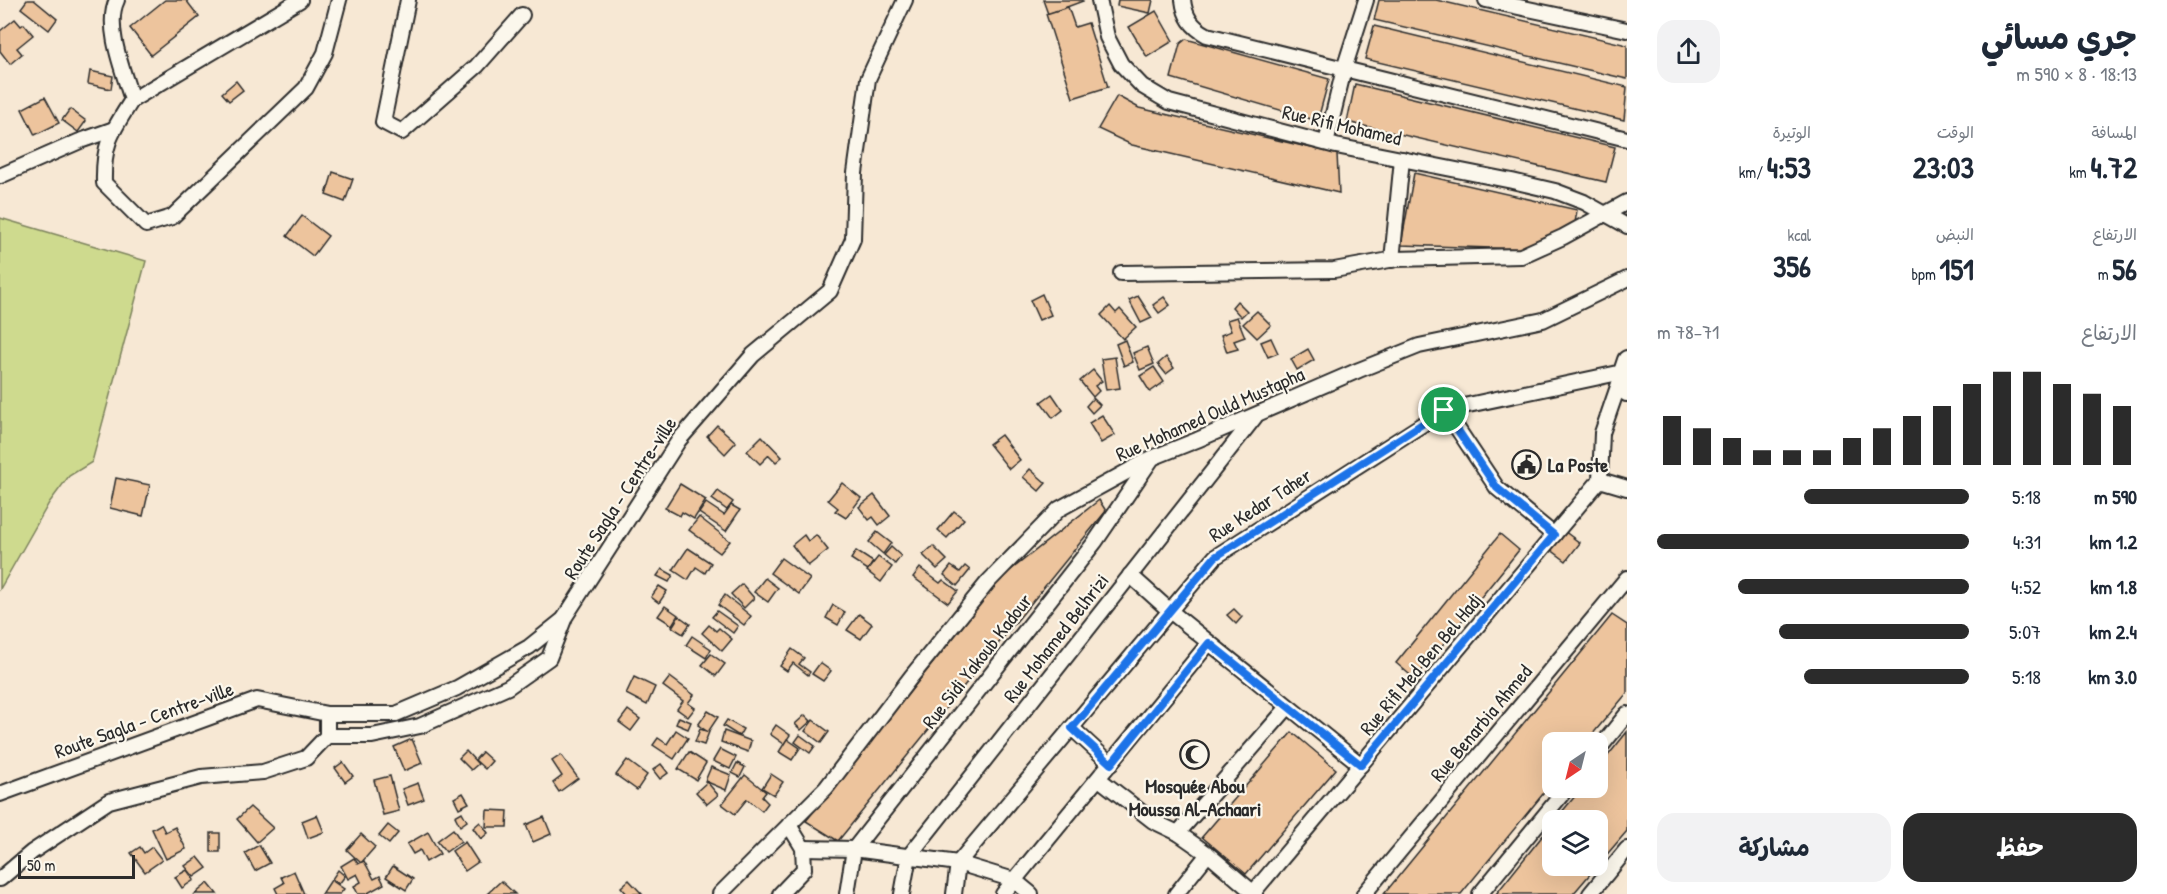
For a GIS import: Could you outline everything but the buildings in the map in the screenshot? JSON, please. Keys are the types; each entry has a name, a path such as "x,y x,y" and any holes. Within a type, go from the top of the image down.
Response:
{"street":[{"path":"117,0 114,5 113,36 132,100"},
{"path":"300,0 132,100 114,129 104,158 104,183 146,225 172,217 306,88 325,53 339,0"},
{"path":"408,0 383,122 402,132 477,66 522,15"},
{"name":"Route Sagla - Centre-ville","path":"327,736 372,736 420,726 508,687 549,658 565,617 679,440 753,355 830,291 853,239 855,173 868,79 905,0"},
{"name":"Rue Rifi Mohamed","path":"1100,0 1107,37 1121,64 1142,86 1169,102 1326,143 1555,191 1584,202 1627,226"},
{"path":"1183,0 1189,20 1207,35 1627,139"},
{"path":"1326,143 1344,69 1365,0"},
{"path":"1486,0 1627,30"},
{"path":"0,176 114,129"},
{"path":"1392,260 1402,159"},
{"path":"1121,273 1334,270 1392,260 1521,256 1563,237 1627,202"},
{"name":"Rue Mohamed Ould Mustapha","path":"720,894 826,788 911,677 988,582 1059,509 1152,458 1419,346 1544,320 1627,279"},
{"path":"1625,366 1627,392"},
{"path":"1625,366 1602,434 1600,480 1627,488"},
{"name":"Rue Kedar Taher","path":"958,863 1215,557 1444,410 1625,366"},
{"path":"1444,410 1497,488 1554,535"},
{"name":"Rue Mohamed Belhrizi","path":"902,894 909,856 1258,414"},
{"name":"Rue Sidi Yakoub Kadour","path":"847,894 854,849 1095,542 1152,458"},
{"name":"Rue Rifi Med Ben Bel Hadj","path":"1254,894 1600,480"},
{"path":"1130,575 1170,611 1361,765"},
{"name":"Rue Benarbia Ahmed","path":"1364,894 1627,578"},
{"name":"Route Sagla - Centre-ville","path":"0,794 257,700 327,714 396,714 457,688 529,647 565,617"},
{"path":"1003,894 1209,643"},
{"path":"1178,833 1288,707"},
{"path":"0,879 32,852 109,801 201,777 263,772 306,758 327,736 327,714"},
{"path":"1608,738 1627,714"},
{"path":"1072,728 1111,764"},
{"path":"1099,778 1153,821 1178,833 1208,854 1254,894"},
{"path":"1480,894 1559,798"},
{"path":"780,894 804,869 803,848 789,825"},
{"path":"803,848 854,849 958,863 1014,880 1030,894"},
{"path":"1590,894 1627,849"},
{"path":"1176,894 1208,854"},
{"path":"954,894 958,863"},
{"path":"793,894 796,878"}],"green space":[{"path":"0,218 146,261 92,462 69,476 49,503 0,589"}],"place":[{"name":"La Poste","path":"1527,465"},
{"name":"Mosquée Abou Moussa Al-Achaari","path":"1195,755"}],"route":[{"path":"1444,410 1497,488 1554,535 1361,765 1209,643 1111,764 1072,728 1215,557 1444,410"}]}
